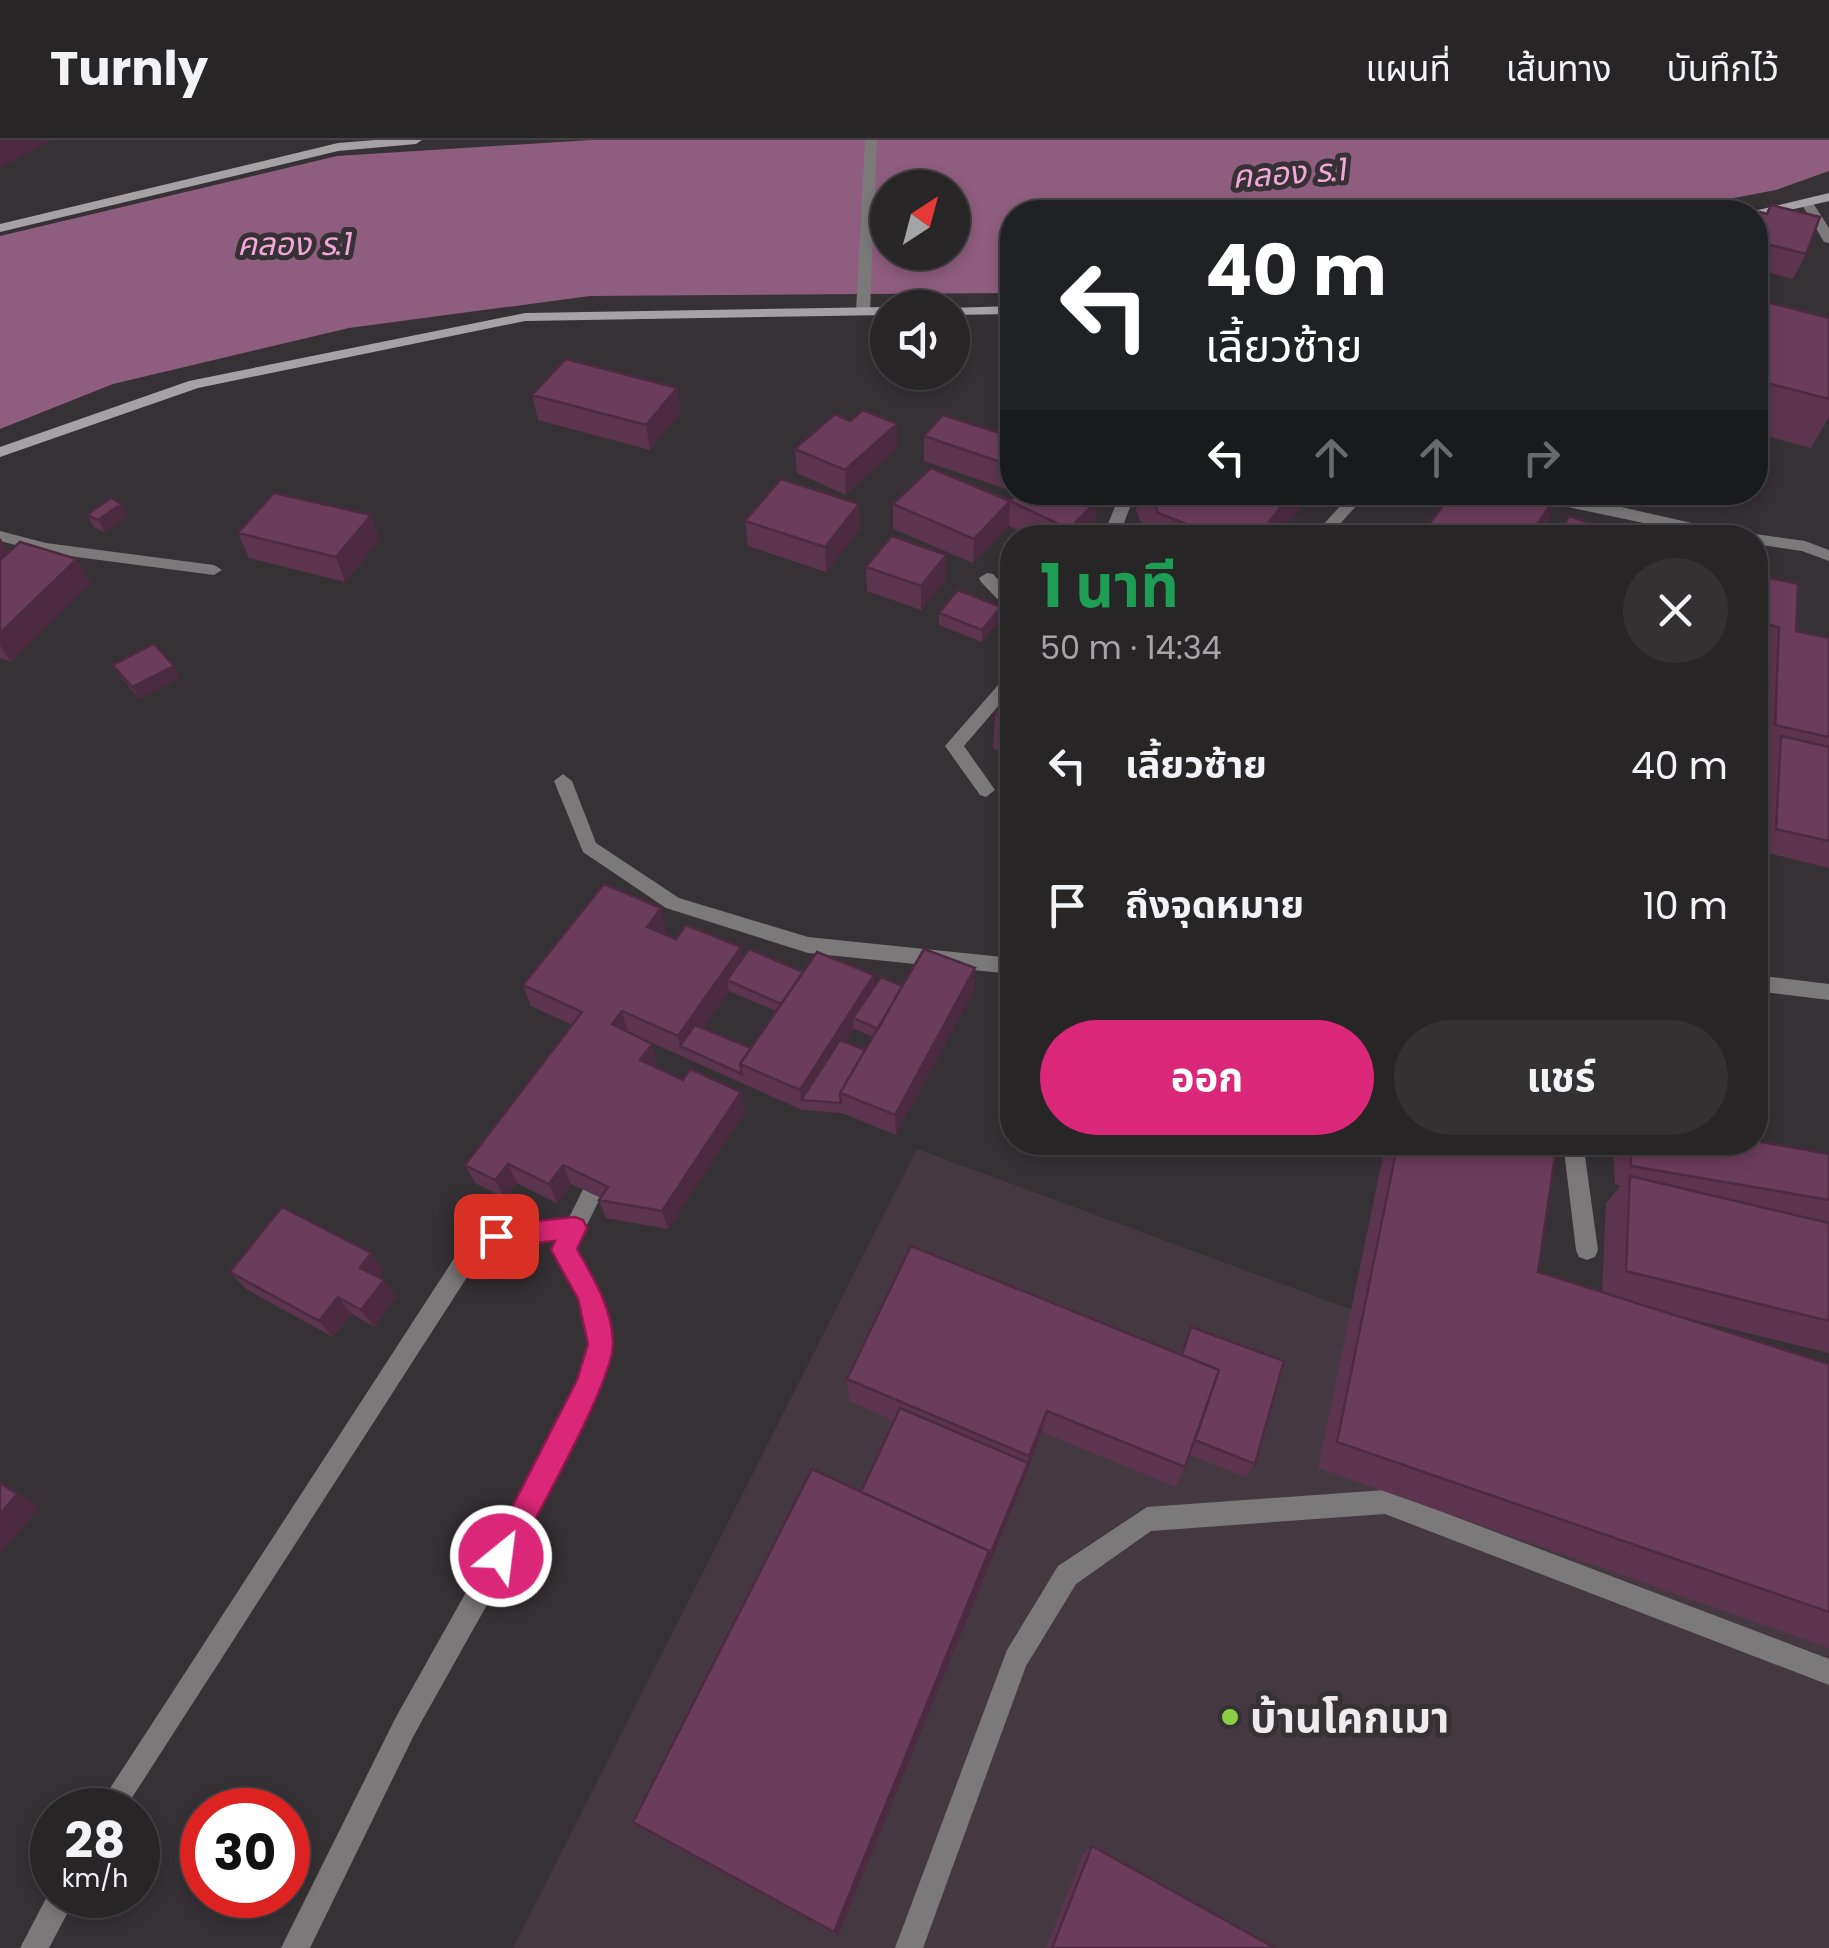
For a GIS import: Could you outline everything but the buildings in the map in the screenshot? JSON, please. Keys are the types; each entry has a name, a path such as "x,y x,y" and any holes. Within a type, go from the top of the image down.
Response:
{"street":[{"path":"0,228 338,147 416,140"},
{"path":"863,311 871,140"},
{"path":"1768,211 1829,197"},
{"path":"1807,203 1829,239"},
{"path":"970,310 1000,310"},
{"path":"0,452 194,384 525,316 870,311"},
{"path":"1330,525 1350,505"},
{"path":"1589,505 1666,525"},
{"path":"0,536 46,548 214,570"},
{"path":"1768,541 1805,546 1829,556"},
{"path":"987,578 1000,592"},
{"path":"986,790 954,746 1000,694"},
{"path":"562,780 589,847 673,903 808,945 1000,965"},
{"path":"1768,985 1829,992"},
{"path":"295,1948 405,1726 520,1521 589,1384 601,1344 590,1297 564,1250 616,1145"},
{"path":"1575,1155 1587,1250"},
{"path":"124,1788 463,1264 496,1236 575,1228"},
{"path":"909,1948 1016,1659 1066,1574 1147,1519 1385,1502 1829,1672"},
{"path":"34,1948 50,1918"}],"shaded area":[{"name":"บ้านโคกเมา","path":"917,1149 1829,1486 1829,1948 513,1948"}],"water":[{"name":"คลอง ร.1","path":"591,140 1829,140 1829,171 1776,190 1723,200 1000,200 1000,293 870,290 870,294 590,296 349,328 113,384 0,429 0,236 337,156"}],"place":[{"name":"บ้านโคกเมา","path":"1230,1717"}],"route":[{"path":"496,1236 575,1228 564,1250 590,1297 601,1344 589,1384 501,1556"}]}
